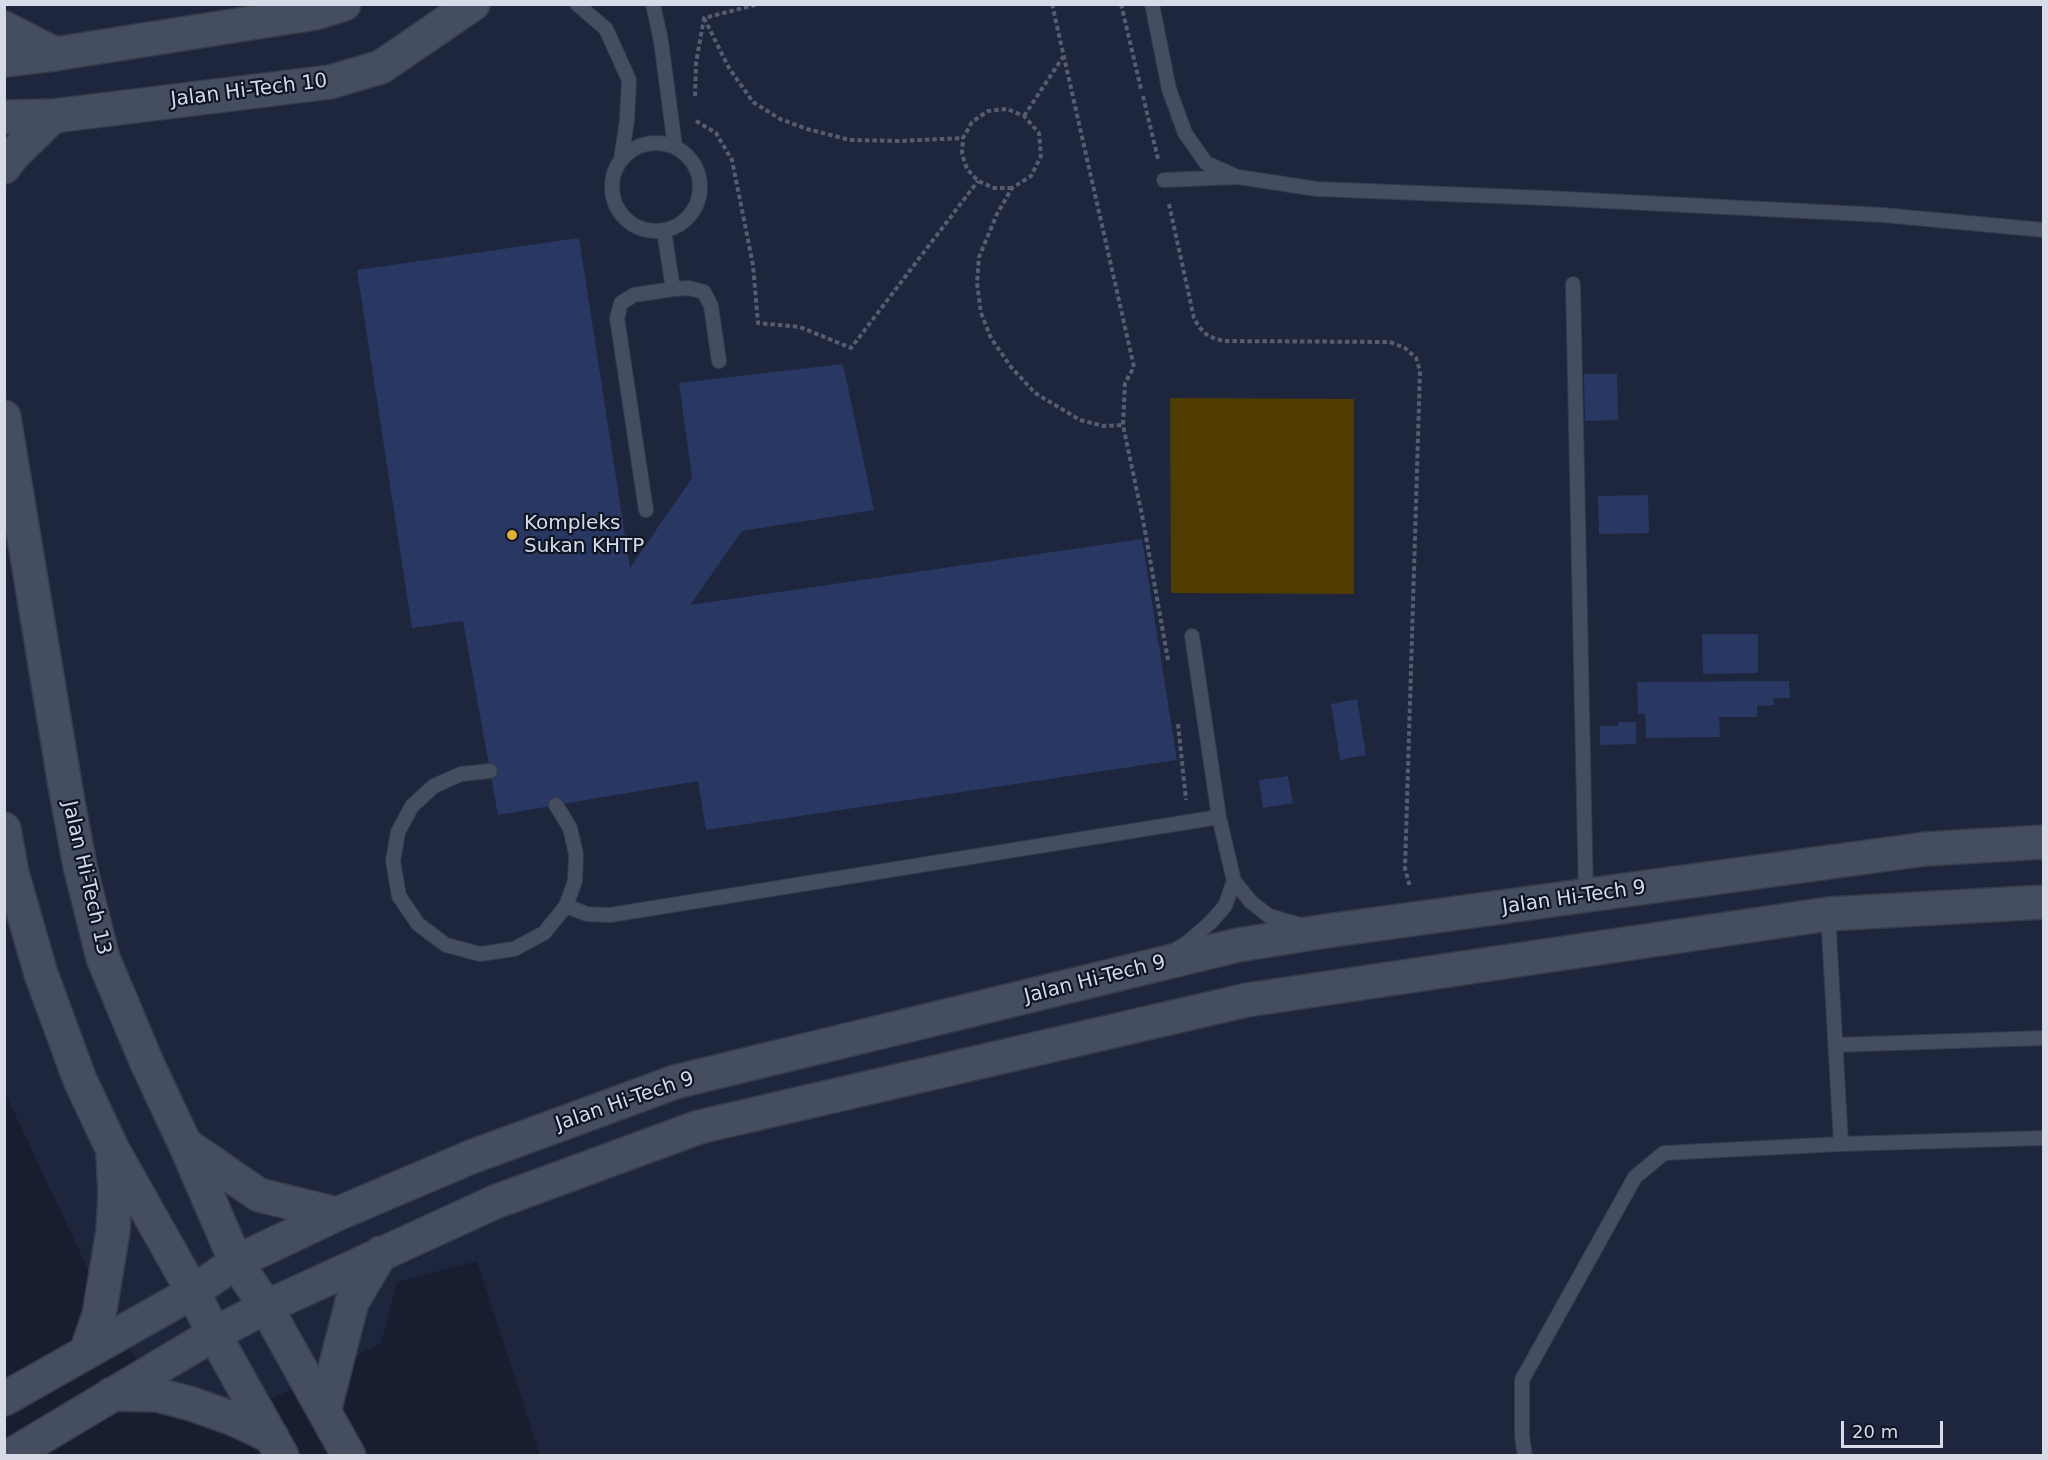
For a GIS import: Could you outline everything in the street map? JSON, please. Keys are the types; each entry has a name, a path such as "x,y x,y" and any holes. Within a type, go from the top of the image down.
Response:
{"main road":[{"path":"4,60 315,13 344,4"},
{"name":"Jalan Hi-Tech 10","path":"4,117 52,116 330,82 381,67 473,4"},
{"path":"4,28 55,54"},
{"path":"4,167 52,116"},
{"name":"Jalan Hi-Tech 13","path":"4,417 66,791 83,878 103,958 236,1262 266,1307 349,1455"},
{"path":"4,829 12,873 40,974 80,1080 113,1150 277,1446"},
{"name":"Jalan Hi-Tech 9","path":"4,1399 193,1292 236,1262 337,1214 471,1157 675,1082 1238,945 1925,849 2043,842"},
{"path":"10,1455 214,1334 266,1307 495,1202 699,1127 1246,1000 1828,914 2043,902"},
{"path":"185,1144 259,1195 337,1214"},
{"path":"87,1350 99,1315 113,1231 115,1192 113,1150"},
{"path":"324,1411 352,1302 381,1254"},
{"path":"112,1394 158,1395 192,1404 234,1419 277,1446"}],"lane":[{"path":"578,4 606,29 629,80 627,120 621,160 613,176 612,184 617,209 628,222 643,230 664,231 675,228 689,218 698,204 701,188 698,171 689,157 675,147 661,143 645,144 632,150 621,160"},
{"path":"653,4 661,41 675,147"},
{"path":"1152,4 1169,89 1185,133 1206,163 1238,177"},
{"path":"1164,180 1238,177 1317,189 1883,215 2043,230"},
{"path":"664,231 673,289"},
{"path":"1573,284 1586,897"},
{"path":"646,510 617,318 621,303 634,295 673,289 689,288 704,292 711,306 719,361"},
{"path":"1192,636 1219,817 1234,881 1251,902 1269,916 1326,931"},
{"path":"490,771 460,774 434,786 412,806 398,832 393,861 399,896 418,924 446,945 480,954 514,949 544,933 566,906 575,880 576,854 570,828 556,805"},
{"path":"566,906 587,914 610,915 1219,817"},
{"path":"1147,968 1188,942 1210,923 1225,906 1234,881"},
{"path":"1828,914 1841,1144"},
{"path":"1835,1045 2043,1038"},
{"path":"1526,1455 1522,1436 1521,1380 1635,1177 1664,1153 1841,1144 2043,1138"}],"path":[{"path":"704,18 759,4"},
{"path":"1052,4 1134,367 1125,383 1123,425 1143,520 1169,666"},
{"path":"1120,4 1164,180 1194,318 1199,327 1208,336 1223,341 1390,342 1405,348 1416,358 1420,371 1405,868 1418,920"},
{"path":"695,98 696,63 704,18"},
{"path":"704,18 729,68 753,102 780,119 807,129 850,140 900,141 963,138"},
{"path":"1024,116 1064,56"},
{"path":"1012,188 994,188 978,181 964,162 963,138 972,122 988,111 1007,109 1024,116 1039,133 1041,156 1031,176 1012,188 997,214 979,257 978,293 981,313 991,338 1011,367 1035,393 1080,420 1102,426 1123,425"},
{"path":"673,130 695,120 716,133 732,160 753,265 758,323 800,327 851,348 978,181"},
{"path":"1178,722 1188,822"}],"shaded area":[{"path":"5,5 2043,5 2043,1455 540,1455 477,1261 397,1282 381,1343 221,1425 159,1402 92,1278 5,1093"},
{"path":"1170,398 1354,399 1354,594 1171,593"}],"building":[{"name":"Kompleks Sukan KHTP","path":"579,238 630,568 692,478 679,383 843,364 874,510 742,531 690,605 1142,539 1177,760 706,830 698,781 498,815 463,621 412,628 357,270"},
{"path":"1584,374 1617,374 1618,420 1585,421"},
{"path":"1648,495 1649,533 1599,534 1598,496"},
{"path":"1702,634 1758,634 1758,673 1703,674"},
{"path":"1789,681 1790,698 1773,698 1774,705 1757,706 1757,717 1719,717 1720,737 1646,738 1645,714 1638,714 1637,682"},
{"path":"1357,699 1366,755 1340,760 1331,704"},
{"path":"1618,722 1636,722 1636,744 1600,745 1600,726 1618,726"},
{"path":"1288,776 1293,803 1263,808 1259,780"}],"place":[{"name":"Kompleks Sukan KHTP","path":"512,535"}]}
